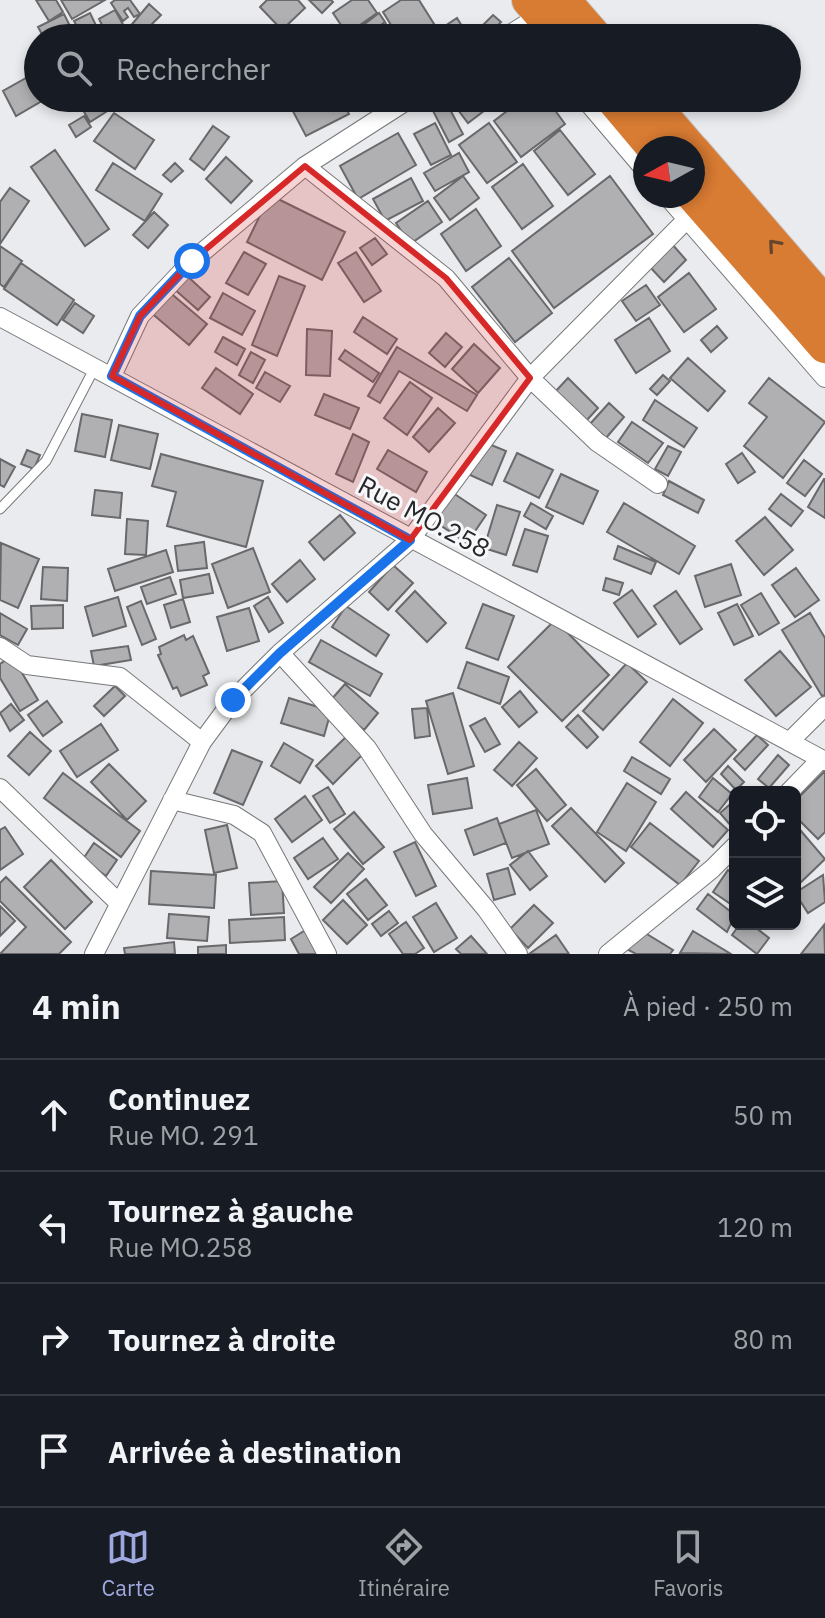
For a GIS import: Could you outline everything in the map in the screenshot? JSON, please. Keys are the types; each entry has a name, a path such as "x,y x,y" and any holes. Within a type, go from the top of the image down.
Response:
{"highway":[{"path":"624,112 644,136"},
{"path":"659,112 680,136"},
{"path":"705,165 825,304"},
{"path":"696,208 825,346"}],"street":[{"path":"112,376 140,316 192,261 305,166 389,112"},
{"path":"596,112 633,156"},
{"path":"305,166 446,278 530,378 597,442 658,484"},
{"path":"94,954 202,742 233,700 280,653 410,540 530,378 692,208"},
{"path":"696,208 825,378"},
{"name":"Rue MO.258","path":"0,317 823,760"},
{"path":"0,647 27,665 120,677 202,742"},
{"path":"280,653 367,748 423,834 486,909 518,954"},
{"path":"789,742 825,706"},
{"path":"795,786 823,760"},
{"path":"0,788 119,903"},
{"path":"172,800 234,815 262,833 327,954"},
{"path":"608,954 729,852"}],"lane":[{"path":"0,509 46,461 94,369"}],"highlighted area":[{"path":"305,166 446,278 530,378 410,540 112,376 140,316 192,261"}],"building":[{"path":"36,0 56,0 63,12 49,21"},
{"path":"61,0 105,0 72,19"},
{"path":"130,0 140,14 134,17 128,8 124,11 128,17 123,21 111,3"},
{"path":"267,0 298,0 305,8 288,24 276,24 260,7"},
{"path":"309,0 331,0 333,2 322,13"},
{"path":"352,0 368,0 377,13 361,24 340,24 333,13"},
{"path":"401,0 419,0 434,24 390,24 383,12"},
{"path":"149,4 161,15 152,24 132,24"},
{"path":"115,10 123,24 102,24 99,19"},
{"path":"90,13 95,24 76,24 74,21"},
{"path":"379,13 385,22 382,24 365,24"},
{"path":"64,14 69,24 44,24"},
{"path":"493,15 501,22 499,24 484,24"},
{"path":"24,79 24,111 16,116 3,91"},
{"path":"84,112 106,112 90,122"},
{"path":"293,112 348,112 349,114 306,136"},
{"path":"434,112 451,112 463,134 449,142"},
{"path":"460,112 483,112 468,123"},
{"path":"506,112 556,112 565,124 521,157 494,121"},
{"path":"114,113 154,140 135,169 94,141"},
{"path":"84,116 91,127 76,137 69,125"},
{"path":"435,123 451,155 431,165 414,134"},
{"path":"489,123 517,162 487,183 459,145"},
{"path":"213,126 229,137 204,170 190,159"},
{"path":"560,130 595,174 568,195 534,151"},
{"path":"398,133 416,165 358,199 340,166"},
{"path":"55,150 109,229 85,246 31,167"},
{"path":"459,153 469,172 435,191 424,173"},
{"path":"226,157 252,181 231,203 206,179"},
{"path":"113,163 162,194 145,221 96,190"},
{"path":"175,163 183,171 171,182 163,175"},
{"path":"523,164 553,206 522,229 492,187"},
{"path":"463,176 479,198 450,220 434,198"},
{"path":"610,176 653,234 554,308 512,251"},
{"path":"411,178 423,201 385,221 373,199"},
{"path":"10,188 29,201 0,244 0,202"},
{"path":"270,195 345,232 322,280 247,242"},
{"path":"428,201 442,222 410,244 396,223"},
{"path":"476,209 501,246 466,271 441,234"},
{"path":"154,212 168,225 148,248 133,235"},
{"path":"375,238 387,254 372,265 360,248"},
{"path":"672,244 686,260 664,282 649,266"},
{"path":"0,246 22,261 4,287 0,284"},
{"path":"244,252 266,264 248,295 226,283"},
{"path":"356,252 381,291 364,302 338,263"},
{"path":"509,258 552,313 515,342 472,287"},
{"path":"21,263 74,300 57,325 4,289"},
{"path":"689,273 716,309 684,332 658,297"},
{"path":"185,274 210,297 198,310 173,288"},
{"path":"279,276 305,286 277,356 252,345"},
{"path":"646,285 660,305 636,321 622,301"},
{"path":"167,290 207,324 189,345 149,311"},
{"path":"223,293 255,311 242,335 210,318"},
{"path":"75,303 94,316 83,333 63,320"},
{"path":"363,317 397,339 387,354 354,332"},
{"path":"649,318 670,351 636,373 615,340"},
{"path":"717,326 727,338 711,352 701,340"},
{"path":"307,329 332,331 330,376 306,375"},
{"path":"446,333 462,347 445,367 429,353"},
{"path":"223,337 245,349 237,365 215,352"},
{"path":"474,344 500,368 478,393 452,369"},
{"path":"397,347 477,395 467,411 399,371 380,403 368,396"},
{"path":"345,350 379,373 373,382 339,359"},
{"path":"251,352 265,360 253,383 239,375"},
{"path":"688,358 725,391 708,411 670,378"},
{"path":"216,368 253,394 240,414 202,388"},
{"path":"265,372 290,386 280,402 256,388"},
{"path":"663,375 670,381 657,395 650,389"},
{"path":"568,378 598,408 586,421 555,392"},
{"path":"769,378 825,422 783,478 744,446 767,417 749,403"},
{"path":"410,382 432,398 407,435 384,418"},
{"path":"324,394 359,408 350,429 315,415"},
{"path":"655,400 697,428 684,447 643,420"},
{"path":"609,403 624,417 606,438 590,424"},
{"path":"438,408 455,423 429,452 413,437"},
{"path":"82,414 112,420 105,457 75,451"},
{"path":"632,422 663,443 648,463 618,442"},
{"path":"119,425 158,434 150,469 111,460"},
{"path":"353,434 369,442 353,482 336,474"},
{"path":"484,442 506,451 492,485 470,475"},
{"path":"668,446 681,452 668,476 655,469"},
{"path":"27,450 40,455 34,469 21,464"},
{"path":"388,450 427,472 416,492 377,469"},
{"path":"517,453 553,470 539,498 504,481"},
{"path":"742,453 755,472 738,483 726,464"},
{"path":"161,454 263,481 246,547 167,526 176,492 152,486"},
{"path":"0,459 15,467 4,487 0,485"},
{"path":"804,460 822,474 805,496 787,483"},
{"path":"561,474 598,491 583,524 546,507"},
{"path":"825,479 825,518 808,507"},
{"path":"669,481 704,500 698,513 663,495"},
{"path":"95,490 122,493 120,518 92,515"},
{"path":"453,493 486,515 467,543 434,521"},
{"path":"781,494 803,511 791,526 769,509"},
{"path":"531,503 553,516 546,529 524,516"},
{"path":"624,503 695,546 679,574 607,532"},
{"path":"497,505 520,512 506,555 484,548"},
{"path":"340,515 355,533 324,560 309,542"},
{"path":"765,517 793,550 764,575 736,541"},
{"path":"127,519 148,521 146,555 125,554"},
{"path":"525,529 548,536 537,572 513,565"},
{"path":"204,542 207,568 178,571 175,546"},
{"path":"1,543 39,559 18,608 0,600"},
{"path":"618,546 656,562 651,574 614,559"},
{"path":"253,548 270,592 228,608 212,564"},
{"path":"166,550 173,572 115,591 108,569"},
{"path":"300,560 315,579 287,602 272,584"},
{"path":"731,564 741,595 705,607 695,576"},
{"path":"393,565 413,583 388,610 369,592"},
{"path":"43,567 68,568 67,601 41,599"},
{"path":"796,568 819,600 795,617 772,585"},
{"path":"209,574 213,593 183,598 180,580"},
{"path":"170,577 176,594 147,604 141,587"},
{"path":"606,578 623,583 619,595 603,590"},
{"path":"632,590 656,624 638,637 614,603"},
{"path":"415,591 446,623 427,642 396,611"},
{"path":"676,591 702,629 680,644 654,606"},
{"path":"761,593 779,623 759,635 741,605"},
{"path":"118,597 126,626 93,636 85,607"},
{"path":"268,597 283,623 269,632 254,606"},
{"path":"183,599 190,622 171,628 164,605"},
{"path":"141,601 156,639 142,645 127,607"},
{"path":"483,604 514,616 498,660 466,648"},
{"path":"737,604 753,636 734,645 718,613"},
{"path":"63,605 63,628 32,629 31,606"},
{"path":"346,606 389,635 376,656 332,627"},
{"path":"249,608 259,641 227,651 217,617"},
{"path":"0,613 27,629 18,645 0,635"},
{"path":"810,613 825,638 825,695 822,696 782,630"},
{"path":"555,620 609,675 562,721 508,667"},
{"path":"184,635 186,640 193,636 209,673 203,676 207,685 181,696 177,687 173,689 158,655 161,654 159,647"},
{"path":"321,640 382,674 370,696 309,662"},
{"path":"128,646 131,660 94,666 91,651"},
{"path":"780,651 811,687 776,716 745,680"},
{"path":"12,656 38,700 20,711 0,678 0,664"},
{"path":"467,662 509,677 500,704 458,688"},
{"path":"627,663 647,682 603,730 583,711"},
{"path":"345,684 378,713 364,730 330,701"},
{"path":"115,686 125,696 104,716 94,706"},
{"path":"520,691 537,712 519,727 502,707"},
{"path":"453,693 474,766 448,774 426,701"},
{"path":"289,698 331,711 324,736 281,723"},
{"path":"673,699 703,723 670,766 640,742"},
{"path":"47,701 62,722 43,736 28,715"},
{"path":"11,704 24,720 10,731 0,713"},
{"path":"427,708 430,736 415,738 412,709"},
{"path":"578,715 598,737 587,748 566,727"},
{"path":"485,718 500,744 485,752 470,726"},
{"path":"101,724 118,750 77,777 60,751"},
{"path":"714,729 736,750 706,782 684,760"},
{"path":"30,732 51,751 29,775 8,756"},
{"path":"348,735 365,752 333,784 316,766"},
{"path":"757,735 768,745 745,770 734,759"},
{"path":"519,742 537,758 512,786 494,770"},
{"path":"284,743 313,760 300,783 271,766"},
{"path":"232,750 262,762 243,805 214,793"},
{"path":"778,755 789,765 771,786 758,779"},
{"path":"632,757 670,779 661,794 624,771"},
{"path":"109,764 146,801 127,820 91,782"},
{"path":"728,766 744,782 740,786 732,786 721,774"},
{"path":"536,769 566,805 547,821 517,785"},
{"path":"825,771 825,832 818,839 801,822 801,795"},
{"path":"63,773 140,831 121,857 44,798"},
{"path":"467,778 472,808 433,814 428,785"},
{"path":"713,778 729,791 729,798 718,812 699,797"},
{"path":"627,783 656,802 626,851 597,832"},
{"path":"328,787 345,814 330,823 313,796"},
{"path":"686,792 728,830 713,847 671,809"},
{"path":"305,796 322,820 292,842 275,819"},
{"path":"729,805 729,824 720,813"},
{"path":"571,808 624,863 605,882 552,826"},
{"path":"536,810 549,844 512,858 499,824"},
{"path":"354,812 384,847 363,864 334,829"},
{"path":"497,818 506,843 474,855 465,830"},
{"path":"650,823 699,861 680,885 631,847"},
{"path":"227,825 237,868 214,873 205,830"},
{"path":"5,827 23,854 0,870 0,830"},
{"path":"801,831 825,859 801,882"},
{"path":"323,838 338,859 308,879 294,858"},
{"path":"415,842 436,886 416,896 394,852"},
{"path":"94,843 117,860 106,876 83,859"},
{"path":"528,851 547,876 530,890 510,865"},
{"path":"348,853 364,869 331,903 314,887"},
{"path":"51,860 92,902 65,929 24,887"},
{"path":"508,868 515,894 494,900 487,874"},
{"path":"728,870 729,871 729,903 713,892"},
{"path":"151,871 216,875 214,908 149,904"},
{"path":"823,875 825,902 808,913 801,902 801,889"},
{"path":"6,877 71,942 59,954 0,954 26,927 0,901 0,883"},
{"path":"366,879 387,905 368,920 347,894"},
{"path":"282,881 284,913 251,915 249,883"},
{"path":"708,894 729,910 727,932 697,909"},
{"path":"343,900 367,925 347,944 323,920"},
{"path":"436,903 457,938 434,952 413,917"},
{"path":"534,905 553,923 528,948 510,929"},
{"path":"0,906 15,921 0,936"},
{"path":"389,911 398,923 381,936 372,924"},
{"path":"169,914 209,917 207,941 167,938"},
{"path":"284,917 285,940 230,943 229,920"},
{"path":"406,922 424,948 415,954 403,954 389,934"},
{"path":"824,925 825,954 801,954"},
{"path":"309,928 323,954 299,954 291,939"},
{"path":"637,928 673,950 670,954 636,954 625,948"},
{"path":"736,930 759,930 769,938 757,954 732,935"},
{"path":"693,931 731,954 680,953"},
{"path":"556,935 569,954 529,954"},
{"path":"471,936 487,954 461,954 456,949"},
{"path":"174,942 175,954 125,954 124,948"},
{"path":"226,945 226,954 198,954 198,947"}],"route":[{"path":"192,261 140,316 112,376 410,540 280,653 233,700"}]}
